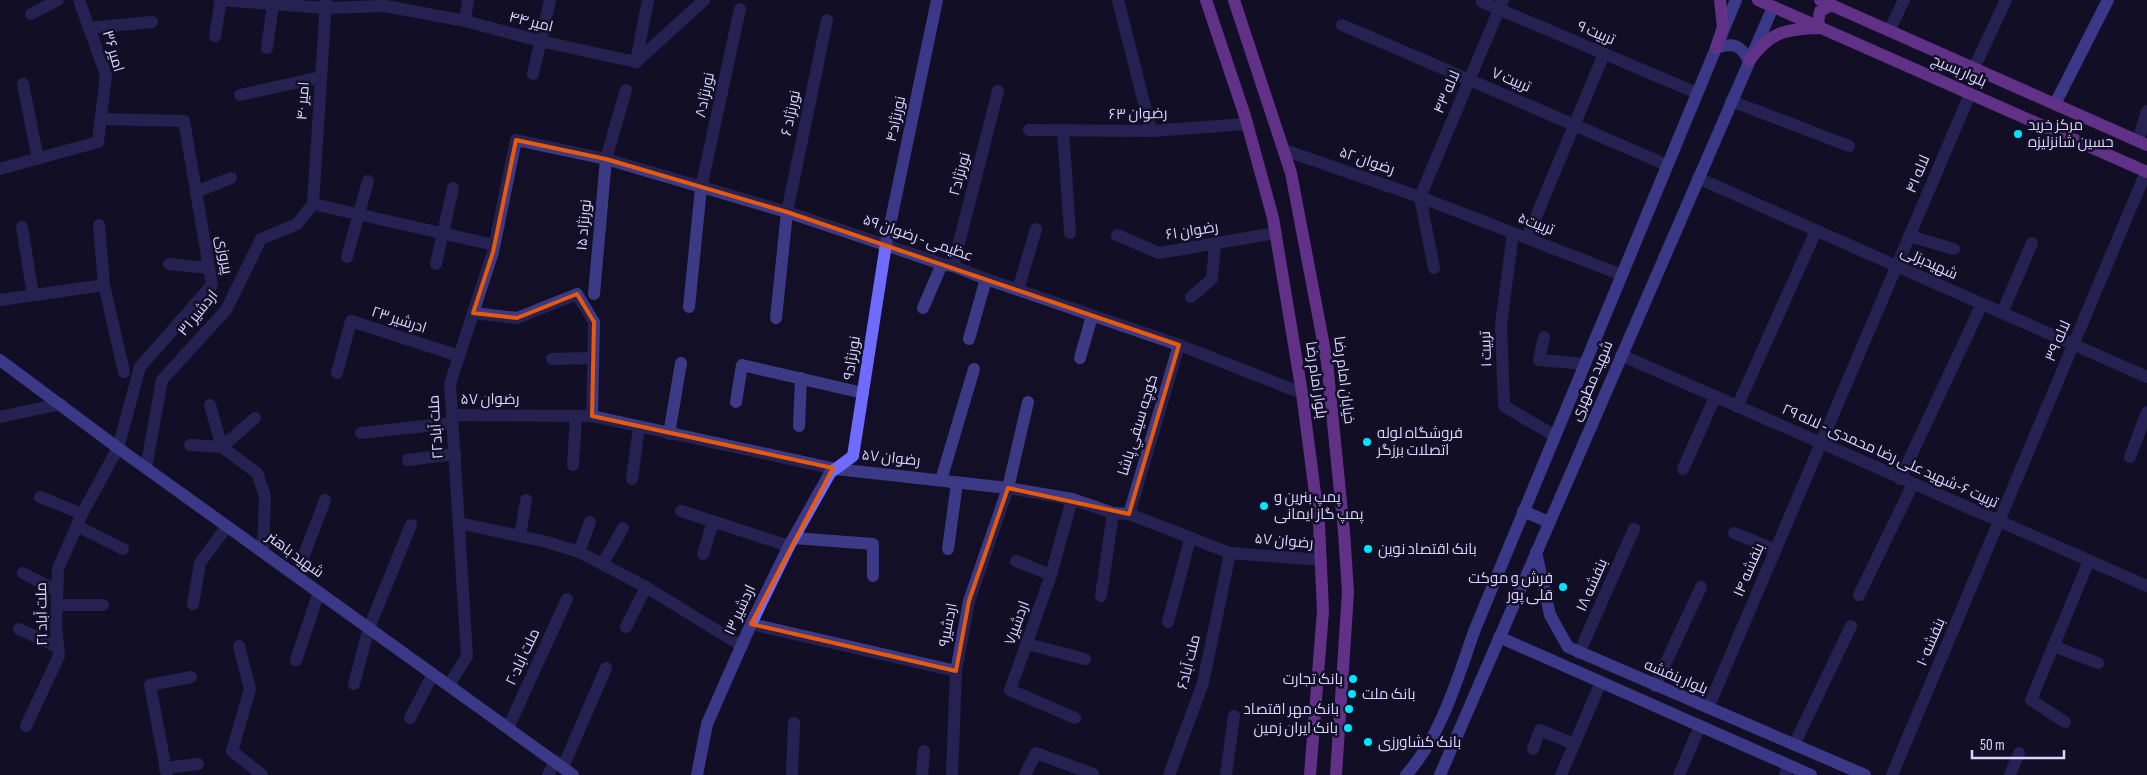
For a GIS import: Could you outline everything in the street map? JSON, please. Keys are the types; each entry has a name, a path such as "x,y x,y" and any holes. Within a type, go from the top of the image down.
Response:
{"main road":[{"name":"نورنژاد۴","path":"886,244 937,0"},
{"name":"بلوار امام رضا","path":"1206,0 1247,124 1276,234 1302,392 1321,560 1323,611 1310,775"},
{"name":"خیابان امام رضا","path":"1234,0 1284,150 1306,244 1326,362 1344,532 1348,592 1336,775"},
{"path":"1716,48 1722,27 1720,0"},
{"name":"شهید مطهری","path":"1406,775 1417,763 1437,728 1523,512 1736,0"},
{"name":"بلوار بسیج","path":"1758,0 1775,3 1821,28 2147,172"},
{"name":"بلوار بسیج","path":"1820,0 2142,143"},
{"path":"2055,104 2108,0"},
{"name":"شهید مطهری","path":"1440,775 1748,61 1775,3"},
{"path":"1748,61 1761,44 1775,34 1795,29 1821,28 1818,23 1820,11 1828,3"},
{"path":"1716,48 1727,44 1736,45 1744,51 1748,61"},
{"name":"نورنژاد۹","path":"836,469 854,456 886,244"},
{"name":"شهید باهنر","path":"0,360 118,448 564,768"},
{"name":"اردشیر ۱۳","path":"697,775 707,724 751,624 792,542 830,474 836,469"},
{"path":"1523,512 1549,522"},
{"name":"بلوار بنفشه","path":"1536,552 1550,615 1568,648 1865,775"},
{"path":"1499,637 1700,726 1786,770 1811,775"}],"street":[{"path":"31,14 58,0"},
{"name":"امیر ۳۶","path":"38,159 98,142 106,75 79,0"},
{"path":"215,36 220,0"},
{"name":"امیر ۴۴","path":"220,0 273,4 385,3 465,21 540,41 636,62"},
{"path":"465,21 468,0"},
{"path":"533,74 550,0"},
{"path":"636,62 648,0"},
{"path":"636,62 704,0"},
{"path":"1889,31 1904,0"},
{"path":"1974,68 2006,0"},
{"path":"1122,1 1150,131"},
{"name":"تربیت ۹","path":"1482,2 1501,4 1604,54 1697,93"},
{"path":"267,48 273,4"},
{"name":"امیر ۴۰","path":"313,204 326,4"},
{"name":"لاله ۴۳","path":"1420,197 1501,4"},
{"name":"نورنژاد۸","path":"689,306 701,188 740,9"},
{"name":"نورنژاد ۶","path":"776,318 787,212 827,20"},
{"path":"89,28 152,22"},
{"name":"تربیت ۷","path":"1342,25 1667,165"},
{"path":"1527,238 1604,54"},
{"path":"240,95 321,77"},
{"path":"0,169 38,159 23,84"},
{"name":"نورنژاد ۱۵","path":"594,294 606,159 626,90"},
{"name":"نورنژاد۲","path":"923,308 947,265 998,91"},
{"name":"لاله ۴۱","path":"1896,266 1970,94"},
{"path":"1731,101 1849,146"},
{"path":"2142,143 2147,111"},
{"name":"پیروزی","path":"101,119 184,121 212,285 140,367 118,448"},
{"name":"رضوان ۶۳","path":"1029,130 1150,131 1247,124"},
{"path":"1063,130 1070,233"},
{"name":"عظیمی - رضوان ۵۹","path":"516,140 606,159 787,212 886,244 1179,345 1302,392"},
{"name":"ملت آباد۲۲","path":"449,685 467,656 450,384 494,245 516,140"},
{"name":"رضوان ۵۲","path":"1284,150 1438,204"},
{"name":"لاله ۳۹","path":"1999,522 2147,172"},
{"path":"196,192 231,178"},
{"name":"شهیدبزلی","path":"1698,178 2147,377"},
{"path":"347,257 368,181"},
{"path":"436,264 453,188"},
{"path":"1420,197 1434,268"},
{"path":"313,204 494,245"},
{"name":"اردشیر ۳۱","path":"146,468 162,380 226,310 261,239 297,224 313,204"},
{"name":"تربیت۵","path":"1438,204 1622,275"},
{"path":"99,225 104,285 124,372"},
{"path":"22,227 33,295"},
{"path":"1018,290 1036,229"},
{"path":"1737,407 1816,231"},
{"name":"تربیت ۱","path":"1513,233 1501,325 1504,406 1555,436"},
{"name":"رضوان ۶۱","path":"1117,234 1160,252 1276,234"},
{"path":"1910,236 1954,250"},
{"path":"2002,313 2032,243"},
{"path":"1191,297 1212,279 1215,244"},
{"path":"169,264 209,268"},
{"name":"بنفشه ۱۴","path":"1708,708 1896,266"},
{"path":"970,339 986,279"},
{"path":"0,300 104,285"},
{"path":"473,313 517,318 577,294 594,322 592,416"},
{"path":"1900,479 1982,304"},
{"path":"1080,358 1092,316"},
{"name":"ادرشیر ۲۳","path":"337,373 351,321 459,356"},
{"path":"1544,337 1539,360 1585,364"},
{"name":"كوچه سيفي پاشا","path":"1128,514 1179,345"},
{"name":"تربیت ۶-شهید علی رضا محمدی - لاله ۲۹","path":"1621,355 2147,586"},
{"path":"552,359 593,358"},
{"path":"669,434 681,363"},
{"path":"736,402 742,365 863,393"},
{"path":"941,480 974,369"},
{"path":"799,426 801,378"},
{"path":"1683,469 1715,397"},
{"name":"اردشیر۹","path":"952,775 956,671 969,601 1008,488 1028,402"},
{"path":"0,417 61,404"},
{"path":"210,405 222,446"},
{"path":"2130,457 2147,412"},
{"path":"573,465 576,416"},
{"name":"رضوان ۵۷","path":"362,433 452,419 592,416 836,469 1008,488 1072,499 1113,513 1128,514 1230,553 1321,560"},
{"path":"222,446 255,418"},
{"path":"632,479 638,427"},
{"path":"190,445 222,446 257,473 264,496 263,552"},
{"name":"ملت آباد ۲۱","path":"26,726 59,656 58,569 80,520 118,448"},
{"path":"408,460 454,454"},
{"path":"948,549 957,483"},
{"path":"1859,595 1913,484"},
{"path":"40,497 80,520 123,549"},
{"name":"اردشیر۷","path":"1072,499 1051,575 1010,690 1075,718"},
{"path":"296,576 325,500"},
{"path":"520,536 526,500"},
{"path":"681,511 713,522 792,542 873,544 873,576"},
{"path":"1101,596 1113,513"},
{"path":"579,552 590,522"},
{"path":"703,554 713,522"},
{"name":"بنفشه ۱۰","path":"1892,775 1999,522"},
{"path":"459,523 520,536 579,552 646,587 742,646"},
{"path":"354,684 369,628 411,525"},
{"path":"193,604 200,563 227,526"},
{"path":"603,563 623,528"},
{"name":"بنفشه ۱۸","path":"1579,653 1634,529"},
{"path":"1734,532 1776,550"},
{"path":"1168,622 1190,538"},
{"name":"ملت آباد۶","path":"1169,775 1203,683 1230,553"},
{"path":"1016,561 1051,575"},
{"path":"2065,722 2031,700 2089,561"},
{"path":"23,573 57,591"},
{"path":"626,627 646,587"},
{"path":"1655,686 1701,587"},
{"path":"296,660 319,592"},
{"name":"ملت آباد۲۰","path":"508,728 567,598"},
{"path":"57,605 103,605"},
{"path":"751,624 956,671"},
{"path":"1794,745 1851,626"},
{"path":"19,629 58,647"},
{"path":"1027,644 1084,659"},
{"path":"239,646 250,689 232,750 262,775"},
{"path":"2053,646 2098,663"},
{"path":"548,775 564,768 606,668"},
{"path":"410,718 433,674"},
{"path":"191,677 150,685 166,772 198,764"},
{"path":"1561,775 1601,682"},
{"path":"1226,775 1234,716"},
{"path":"792,775 794,723"},
{"path":"1679,775 1700,726"},
{"path":"1534,749 1540,730 1574,744"},
{"path":"922,775 924,751"},
{"path":"1024,775 1036,753 1093,774"},
{"path":"2010,775 2019,753"}],"highlighted area":[{"path":"516,140 606,159 787,212 1179,345 1129,514 1008,488 969,601 956,671 751,624 833,468 592,416 594,322 577,294 517,318 473,313 493,252"}],"place":[{"name":"مرکز خرید حسین شانزلیزه","path":"2018,134"},
{"name":"فروشگاه لوله اتصلات برزگر","path":"1367,442"},
{"name":"پمپ بنرین و پمپ گاز ایمانی","path":"1264,506"},
{"name":"بانک اقتصاد نوین","path":"1368,549"},
{"name":"فرش و موکت قلی پور","path":"1563,587"},
{"name":"بانک تجارت","path":"1353,679"},
{"name":"بانک ملت","path":"1352,694"},
{"name":"بانک مهر اقتصاد","path":"1349,709"},
{"name":"بانک ایران زمین","path":"1348,728"},
{"name":"بانک کشاورزی","path":"1368,742"}]}
